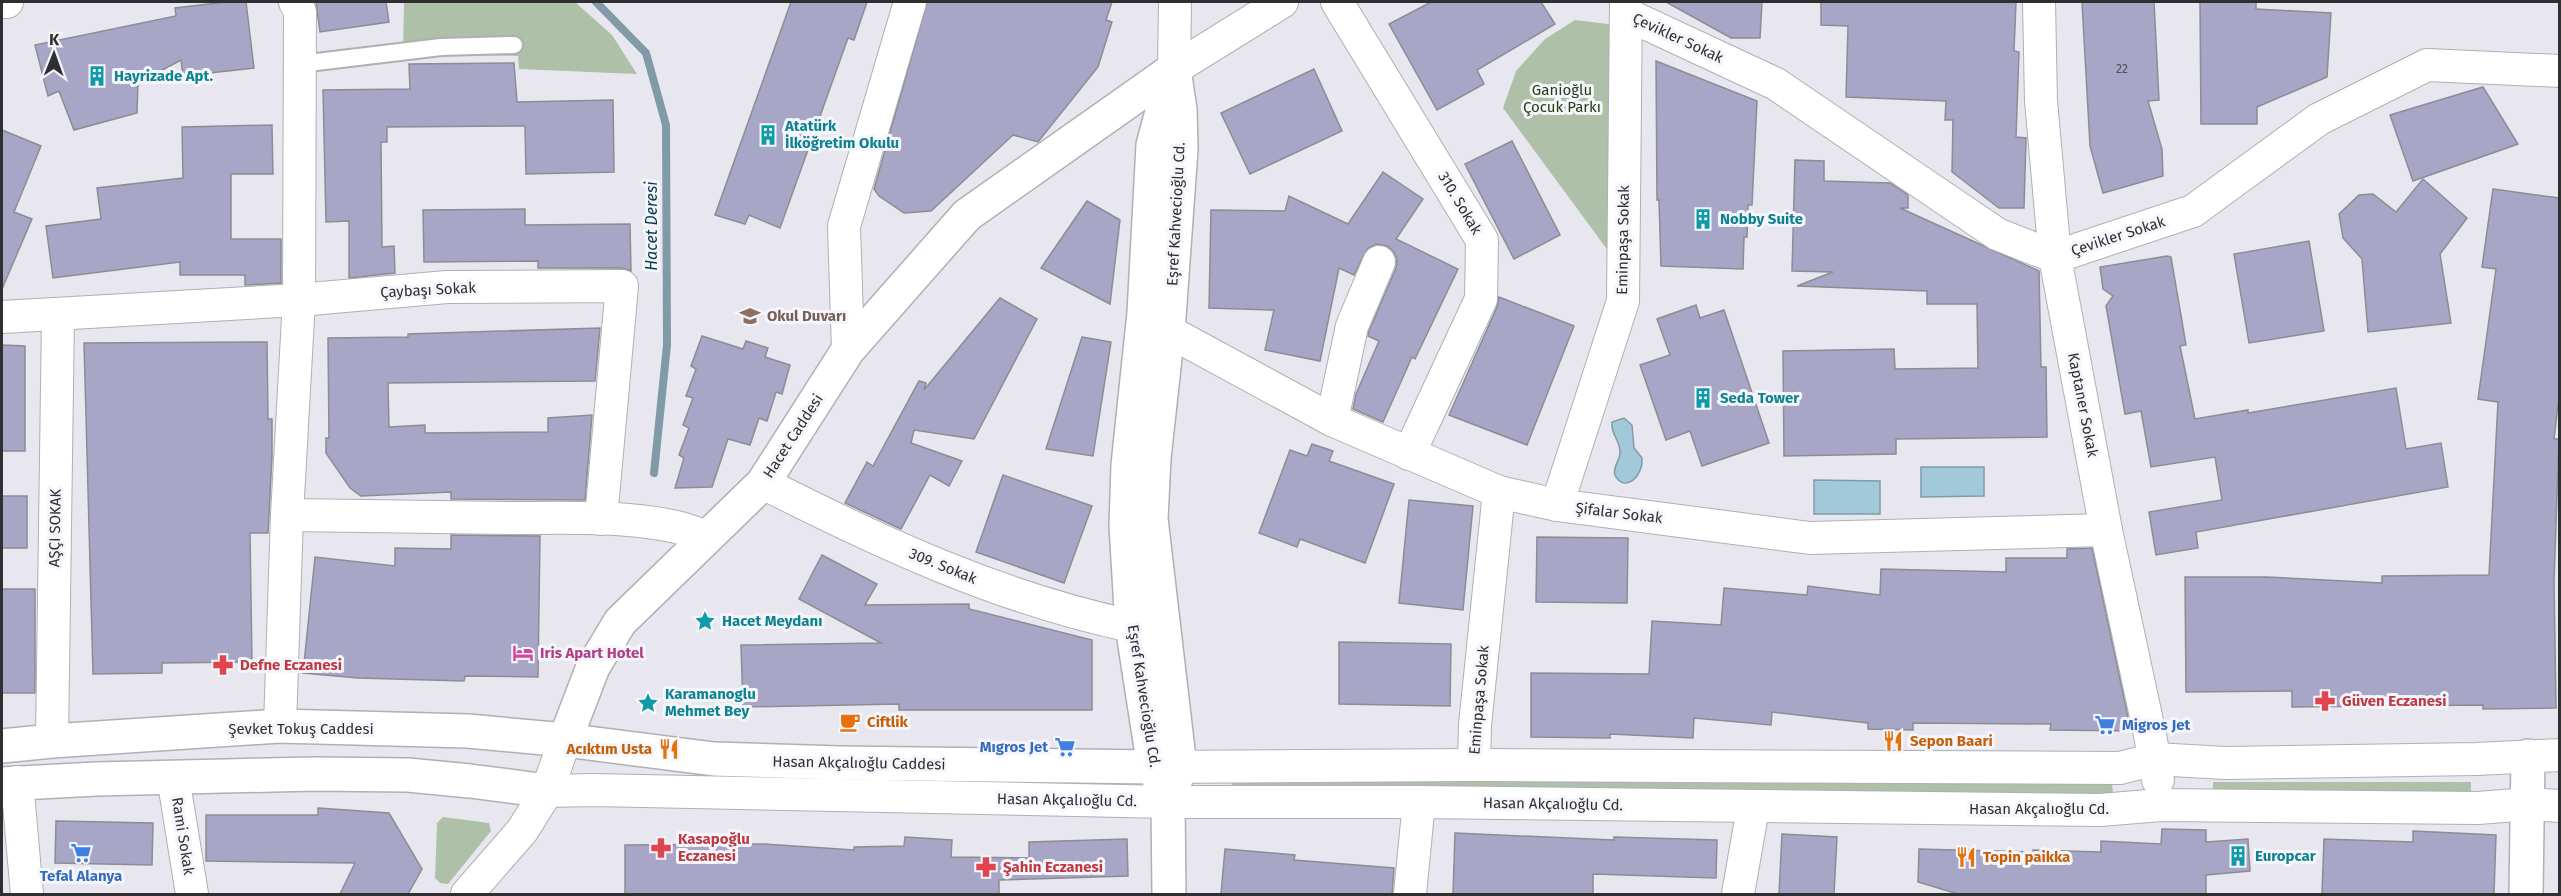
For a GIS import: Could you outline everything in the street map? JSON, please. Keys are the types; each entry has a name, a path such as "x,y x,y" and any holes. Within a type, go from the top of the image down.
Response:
{"street":[{"path":"2,2 7,2"},
{"path":"279,726 287,515 299,300 300,12 295,2"},
{"path":"848,350 844,226 910,2"},
{"name":"Eşref Kahvecioğlu Cd.","path":"1168,802 1151,519 1154,458 1168,331 1181,150 1180,110 1174,69 1175,2"},
{"path":"1174,69 1282,2"},
{"name":"310. Sokak","path":"1337,2 1482,240 1481,299 1409,454"},
{"name":"Kaptaner Sokak","path":"2039,2 2041,101 2055,257 2106,530 2155,759 2161,805"},
{"name":"Çevikler Sokak","path":"1626,8 1776,84 1997,234 2055,257 2193,211 2319,119 2427,65 2559,71"},
{"name":"Eminpaşa Sokak","path":"1557,505 1623,301 1626,8"},
{"name":"Hacet Caddesi","path":"466,894 522,831 547,791 592,667 620,622 763,483 848,350 967,215 1174,69"},
{"name":"Eşref Kahvecioğlu Cd.","path":"1167,767 1132,626 1126,526 1128,465 1144,313 1153,145 1174,69"},
{"path":"1107,116 1128,126 1153,145"},
{"path":"1332,420 1352,326 1379,262"},
{"name":"Çaybaşı Sokak","path":"2,317 299,300 447,287 622,286 601,519"},
{"name":"AŞÇI SOKAK","path":"52,741 58,315"},
{"name":"Şifalar Sokak","path":"1168,331 1332,420 1498,492 1557,505 1810,538 2106,530"},
{"name":"309. Sokak","path":"763,483 849,526 951,572 1095,618 1132,626"},
{"name":"Eminpaşa Sokak","path":"1474,765 1475,725 1498,492"},
{"path":"287,515 601,519 678,527 705,537"},
{"name":"Şevket Tokuş Caddesi","path":"2,746 279,726 468,731 565,740"},
{"name":"Hasan Akçalıoğlu Caddesi","path":"565,740 714,759 1167,767"},
{"path":"1167,767 1474,765 2120,768 2155,759 2225,763 2544,756 2544,805 2526,894"},
{"path":"27,894 9,783 314,774 408,776 547,791"},
{"name":"Rami Sokak","path":"173,777 192,894"},
{"name":"Hasan Akçalıoğlu Cd.","path":"547,791 594,790 1168,802 1419,802 1753,808 2100,810 2161,805 2478,807 2544,805"},
{"path":"1168,802 1169,894"},
{"path":"1410,894 1419,802"},
{"path":"1738,894 1753,808"}],"lane":[{"path":"300,64 441,47 514,45"}],"green space":[{"path":"404,2 575,2 612,35 637,74 519,69 518,56 403,54"},
{"name":"Ganioğlu Çocuk Parkı","path":"1575,20 1616,25 1612,256 1503,108 1516,71 1545,39"},
{"path":"2112,780 2113,796 1234,792 1231,781"},
{"path":"2213,782 2471,782 2471,791 2213,791"},
{"path":"443,817 489,823 491,831 448,884 440,883 435,878 437,823"}],"water":[{"path":"1624,418 1632,425 1634,448 1642,458 1640,471 1628,483 1619,480 1614,472 1620,449 1612,422"},
{"path":"1921,467 1984,467 1984,496 1921,497"},
{"path":"1814,480 1880,481 1880,514 1814,514"}],"building":[{"name":"Hayrizade Apt.","path":"246,2 254,68 183,76 181,60 138,83 137,113 74,130 59,91 48,96 35,45 176,16 175,8"},
{"path":"316,2 386,2 389,22 320,32"},
{"name":"Atatürk İlköğretim Okulu","path":"791,2 867,2 854,40 848,38 780,228 749,215 745,224 715,215"},
{"path":"927,2 1112,2 1106,20 1112,22 1098,67 1038,142 1013,135 931,211 904,213 879,196 874,189"},
{"path":"1431,2 1541,2 1555,24 1477,70 1484,84 1437,110 1389,24"},
{"path":"1666,2 1762,2 1760,38 1731,38"},
{"path":"1821,2 2016,2 2014,51 2019,52 2016,137 2026,138 2024,208 1999,208 1952,172 1953,120 1945,120 1946,101 1846,97 1848,26 1821,25"},
{"path":"2082,2 2154,2 2159,100 2148,101 2162,149 2163,176 2103,193 2090,146"},
{"path":"2200,2 2256,2 2256,9 2331,13 2327,77 2257,107 2257,124 2201,124"},
{"path":"1656,61 1757,101 1752,205 1748,205 1743,269 1661,266 1659,200 1657,200"},
{"path":"514,63 517,102 613,100 614,172 526,174 525,126 387,127 387,142 381,142 382,247 394,246 395,273 349,278 349,221 326,222 323,90 410,89 409,64"},
{"path":"1314,69 1342,131 1250,174 1221,113"},
{"path":"2483,87 2518,144 2413,181 2390,115"},
{"path":"272,125 273,174 231,174 231,239 281,239 281,283 245,285 245,275 180,275 180,262 53,278 46,226 101,219 97,188 183,178 182,127"},
{"path":"2,130 41,146 14,212 32,219 2,289"},
{"path":"1512,141 1560,235 1514,259 1465,164"},
{"path":"1795,160 1824,161 1824,181 1890,183 1908,195 1908,208 1900,208 2039,271 2041,367 2046,367 2047,437 1896,439 1896,454 1784,456 1783,351 1894,349 1895,369 1978,368 1977,304 1927,304 1927,291 1797,286 1833,272 1792,271"},
{"path":"1383,172 1423,199 1396,239 1458,269 1415,359 1412,357 1383,422 1353,409 1356,394 1379,341 1368,336 1369,331 1396,268 1397,259 1387,246 1377,244 1368,248 1354,275 1339,268 1320,361 1265,350 1274,310 1209,308 1211,210 1285,211 1289,196 1348,224"},
{"path":"2423,179 2467,218 2440,254 2451,323 2368,332 2362,259 2343,238 2339,214 2359,195 2373,194 2396,212"},
{"path":"2493,189 2559,198 2559,397 2554,439 2559,439 2554,581 2556,708 2483,709 2483,705 2292,707 2292,691 2186,692 2185,577 2267,577 2382,583 2382,576 2489,575 2498,402 2478,399 2496,269 2482,267"},
{"path":"1087,201 1120,220 1110,304 1041,268"},
{"path":"525,209 525,225 630,224 631,271 622,268 538,268 538,261 424,262 423,210"},
{"path":"2309,241 2324,331 2249,343 2234,254"},
{"path":"2171,257 2186,345 2180,346 2195,419 2248,410 2248,413 2396,388 2406,449 2441,443 2448,487 2196,532 2198,548 2156,555 2149,512 2222,500 2215,457 2151,467 2141,411 2125,414 2106,306 2113,296 2103,289 2100,267"},
{"path":"1499,297 1574,326 1527,445 1449,415 1497,307"},
{"path":"1000,298 1037,319 974,439 914,430 911,443 962,461 949,486 930,475 901,529 845,503 867,462 873,466 919,381 926,383 924,390"},
{"name":"Seda Tower","path":"1696,305 1700,318 1724,310 1769,443 1702,466 1690,431 1666,440 1640,365 1670,355 1657,319"},
{"path":"600,328 595,381 388,383 389,427 425,425 425,433 548,432 548,418 592,415 585,500 451,499 451,492 361,496 350,488 326,453 326,438 329,438 328,338 408,337 408,334"},
{"path":"702,336 743,349 746,341 768,348 765,357 790,365 782,394 776,392 767,421 759,418 750,445 728,439 712,487 675,488 684,458 679,455 689,428 683,425 693,398 686,396 696,369 691,366"},
{"path":"1082,337 1111,342 1093,456 1046,449"},
{"path":"267,342 268,419 272,419 272,457 268,533 250,533 252,662 162,663 162,673 93,674 84,343"},
{"path":"2,345 25,346 25,451 2,451"},
{"path":"1312,444 1333,451 1329,461 1394,484 1365,563 1300,539 1297,547 1259,533 1290,450 1307,456"},
{"path":"1003,475 1092,506 1064,583 976,552"},
{"path":"2,496 27,496 27,548 2,548"},
{"path":"1409,500 1473,506 1463,610 1399,603"},
{"path":"451,535 540,536 538,677 465,676 464,681 358,678 303,673 315,557 395,566 395,548 451,549"},
{"path":"1537,537 1628,538 1627,603 1536,602"},
{"path":"2092,548 2131,731 2050,730 2051,724 1913,723 1913,730 1868,729 1868,723 1772,712 1771,725 1694,718 1693,738 1610,734 1610,738 1531,737 1531,673 1649,674 1652,621 1721,625 1724,588 1807,595 1808,586 1880,595 1881,569 2006,572 2006,558 2067,558 2067,549"},
{"path":"822,555 877,584 865,605 969,604 969,609 1092,640 1092,710 899,710 899,704 743,707 741,645 881,643 799,599"},
{"path":"2,589 35,589 35,693 2,693"},
{"path":"1339,642 1451,644 1450,706 1339,704"},
{"path":"318,808 389,813 422,869 408,894 340,894 355,863 206,861 206,815 318,815"},
{"path":"56,821 153,823 152,865 55,863"},
{"path":"2162,829 2206,830 2206,842 2248,839 2250,871 2206,875 2206,894 1958,894 1918,882 1919,849 2101,852 2101,841 2161,844"},
{"path":"2413,831 2496,835 2494,894 2322,894 2324,839 2413,842"},
{"path":"1455,833 1614,840 1614,837 1717,840 1716,878 1593,874 1593,894 1453,894"},
{"path":"1782,834 1837,837 1834,894 1779,894"},
{"path":"905,837 952,840 951,857 1029,858 1029,842 1127,839 1128,876 999,880 999,894 625,894 625,845 764,844 854,850 854,847 904,846"},
{"path":"1225,849 1295,855 1294,860 1394,868 1392,894 1221,894"}],"waterway":[{"name":"Hacet Deresi","path":"596,2 646,53 666,125 667,345 654,473"}],"place":[{"name":"Hayrizade Apt.","path":"97,76"},
{"name":"Atatürk İlköğretim Okulu","path":"768,135"},
{"name":"Nobby Suite","path":"1703,219"},
{"name":"Okul Duvarı","path":"750,316"},
{"name":"Seda Tower","path":"1703,398"},
{"name":"Hacet Meydanı","path":"705,621"},
{"name":"Iris Apart Hotel","path":"523,653"},
{"name":"Defne Eczanesi","path":"223,665"},
{"name":"Güven Eczanesi","path":"2325,701"},
{"name":"Karamanoglu Mehmet Bey","path":"648,703"},
{"name":"Ciftlik","path":"850,722"},
{"name":"Migros Jet","path":"2105,725"},
{"name":"Sepon Baari","path":"1893,741"},
{"name":"Mıgros Jet","path":"1065,747"},
{"name":"Acıktım Usta","path":"669,749"},
{"name":"Kasapoğlu Eczanesi","path":"661,848"},
{"name":"Tefal Alanya","path":"81,853"},
{"name":"Europcar","path":"2238,856"},
{"name":"Topin paikka","path":"1966,857"},
{"name":"Şahin Eczanesi","path":"986,867"}]}
